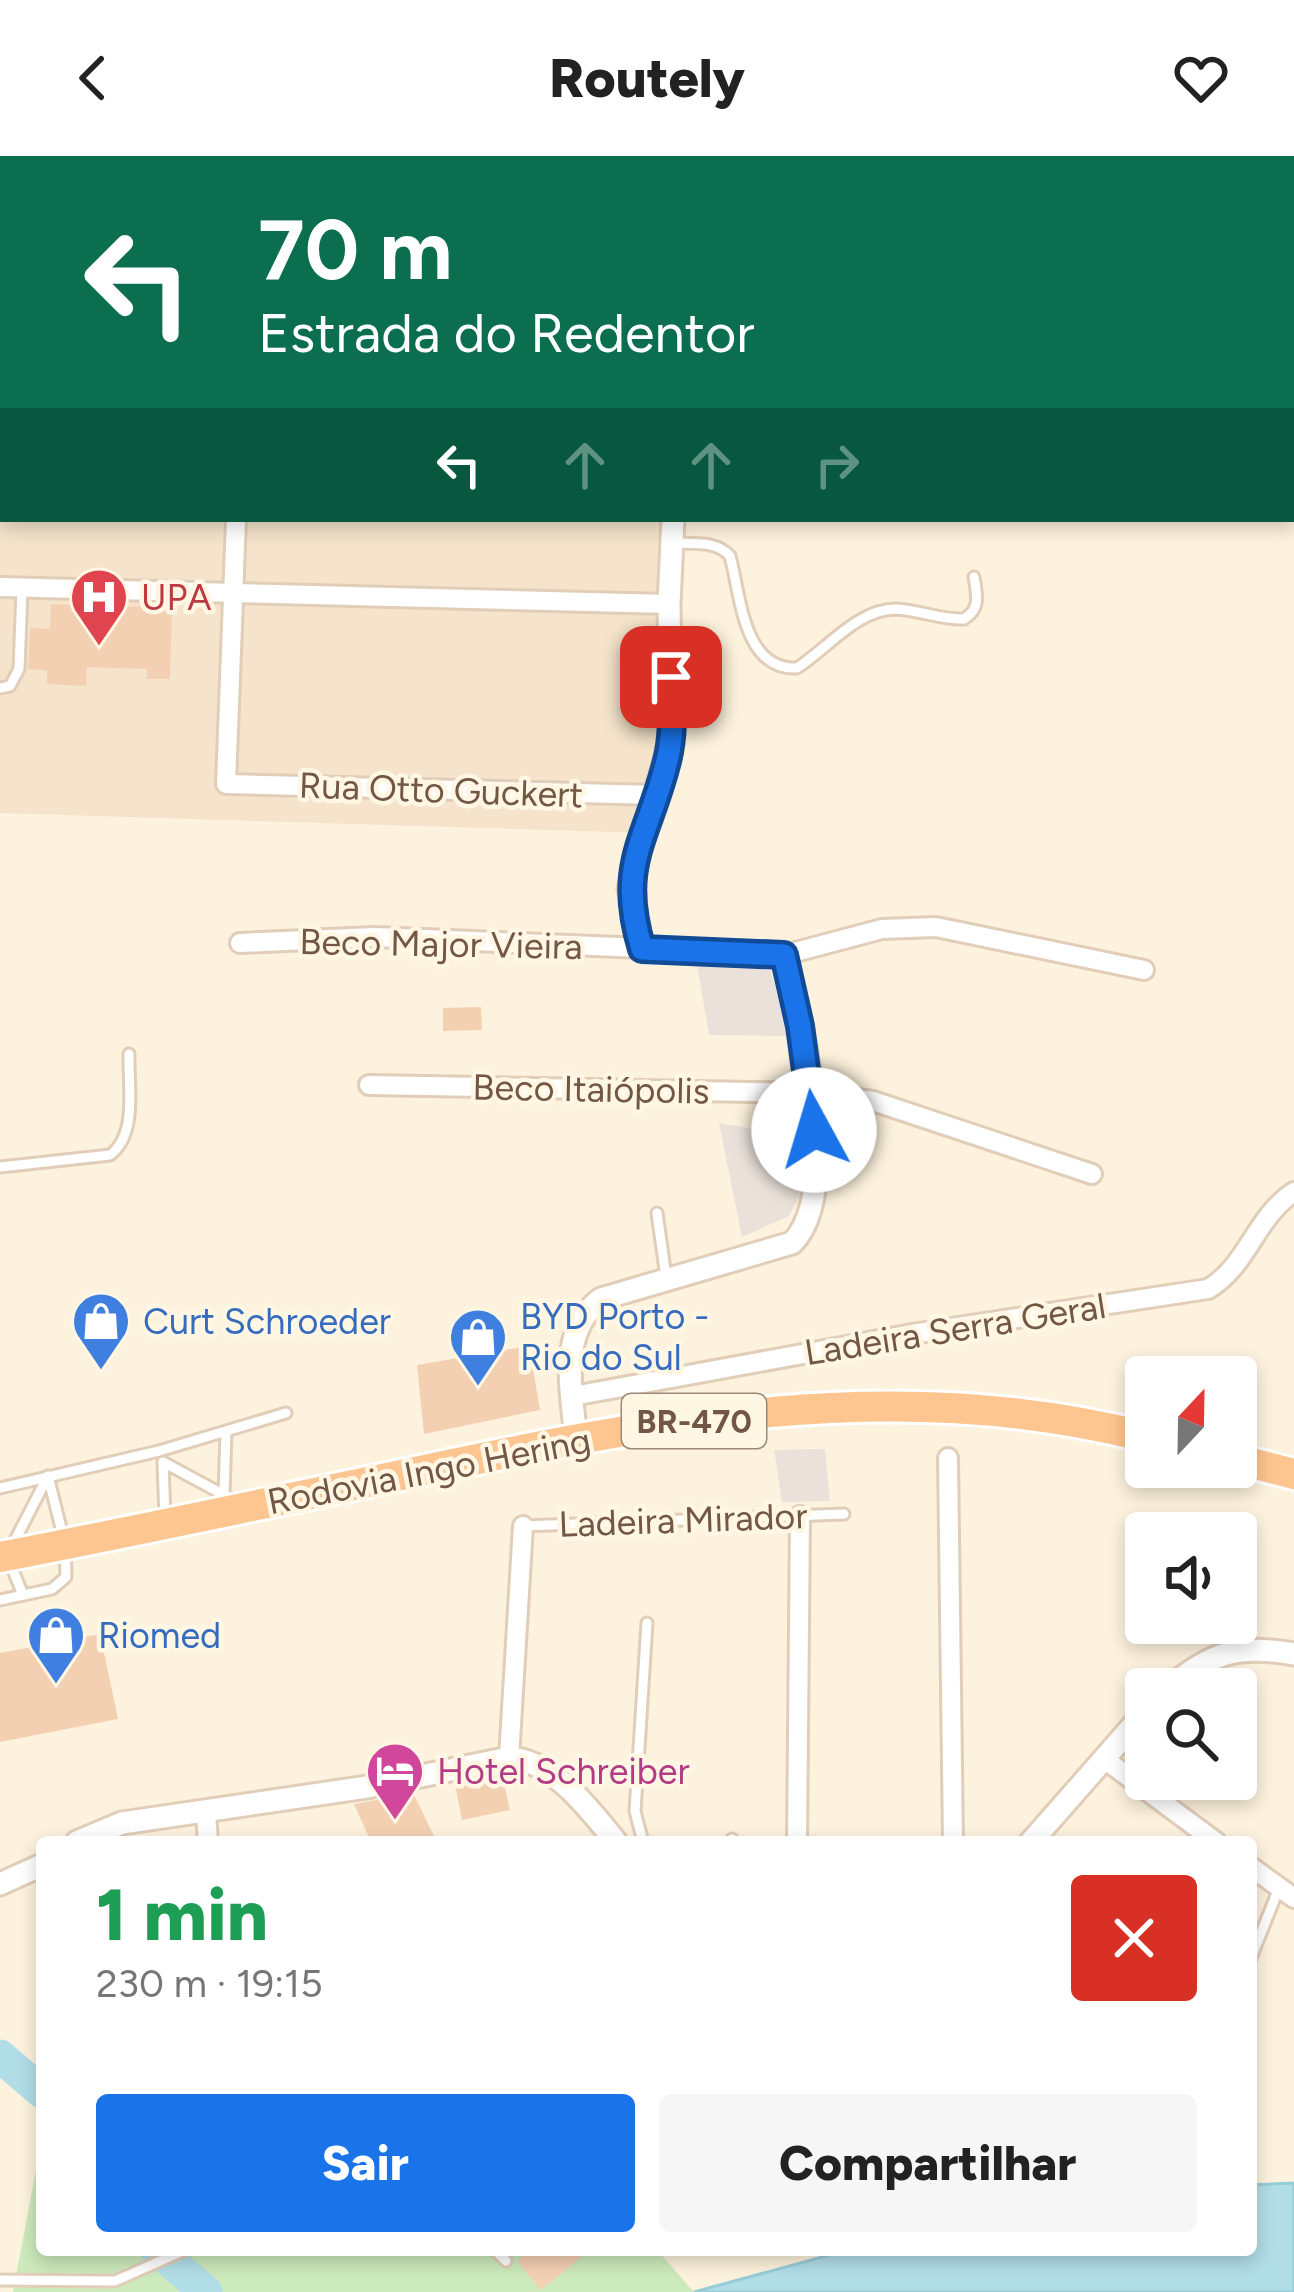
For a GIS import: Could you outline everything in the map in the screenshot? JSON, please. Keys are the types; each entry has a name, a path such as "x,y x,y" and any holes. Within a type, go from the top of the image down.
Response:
{"highway":[{"name":"Rodovia Ingo Hering","path":"2,1552 165,1523 236,1501 773,1409 965,1408 1125,1432"},
{"path":"1257,1465 1294,1474"}],"street":[{"path":"233,590 236,522"},
{"path":"673,522 671,738 629,889 642,949 784,955 882,929 936,927 1144,970"},
{"path":"0,587 669,604"},
{"name":"Rua Otto Guckert","path":"233,590 226,784 656,795"},
{"name":"Beco Major Vieira","path":"240,944 374,937 642,949"},
{"path":"576,1440 571,1346 587,1310 601,1299 793,1244 805,1232 817,1192 812,1093 784,955"},
{"name":"Beco Itaiópolis","path":"369,1085 812,1093 873,1101 1092,1174"},
{"name":"Ladeira Serra Geral","path":"573,1396 838,1347 1208,1289 1223,1280 1279,1202 1294,1192"},
{"path":"948,1458 952,1836"},
{"path":"797,1836 800,1516"},
{"path":"509,1757 523,1526"},
{"path":"1194,1668 1244,1648 1294,1654"},
{"path":"1036,1836 1125,1733"},
{"path":"91,1836 122,1823 367,1787 509,1757 524,1758 550,1773 610,1836"},
{"path":"1102,1758 1206,1836"},
{"path":"206,1813 208,1836"},
{"path":"0,1884 36,1867"},
{"path":"1257,1871 1287,1893"}],"lane":[{"path":"672,543 715,545 730,556 755,649 766,662 782,668 797,668 866,616 882,610 964,620 978,602 974,578"},
{"path":"0,688 10,686 19,669 22,587"},
{"path":"0,1167 110,1155 122,1146 128,1133 128,1054"},
{"path":"656,1213 667,1283"},
{"path":"0,1489 161,1457 286,1413"},
{"path":"226,1432 236,1501"},
{"path":"161,1457 236,1501"},
{"path":"161,1457 165,1523"},
{"path":"0,1600 52,1589 66,1576 65,1544 48,1477"},
{"path":"22,1595 2,1552 48,1477"},
{"name":"Ladeira Mirador","path":"523,1526 844,1514"},
{"path":"641,1836 634,1811 647,1623"},
{"path":"1257,1947 1287,1893"},
{"path":"0,2280 115,2281 173,2256"},
{"path":"502,2256 506,2260"}],"shaded area":[{"path":"0,522 673,522 672,714 643,833 0,813"},
{"path":"696,959 768,961 789,1036 709,1035"},
{"path":"719,1123 798,1137 804,1164 799,1197 789,1216 742,1237"},
{"path":"825,1449 830,1501 782,1502 774,1450"}],"green space":[{"path":"36,2170 36,2256 662,2256 694,2292 13,2292"}],"water":[{"path":"1294,2183 1294,2292 694,2292 826,2256 1257,2256 1257,2185"}],"building":[{"name":"UPA","path":"51,604 172,608 170,679 147,679 147,669 87,667 86,686 47,684 47,670 28,669 30,628 50,629"},
{"path":"481,1007 482,1030 443,1031 443,1008"},
{"name":"BYD Porto - Rio do Sul","path":"529,1346 540,1410 424,1434 417,1365"},
{"name":"Riomed","path":"100,1634 118,1719 0,1742 0,1653"},
{"path":"502,1775 510,1810 462,1820 455,1784"},
{"name":"Hotel Schreiber","path":"413,1793 434,1836 368,1836 354,1804"},
{"path":"523,2256 583,2256 541,2290 517,2261"}],"waterway":[{"path":"0,2056 36,2087"},
{"path":"164,2256 206,2292"}],"place":[{"name":"UPA","path":"99,648"},
{"name":"Curt Schroeder","path":"101,1372"},
{"name":"BYD Porto - Rio do Sul","path":"478,1388"},
{"name":"Riomed","path":"56,1686"},
{"name":"Hotel Schreiber","path":"395,1822"}],"route":[{"path":"671,677 667,761 629,889 634,924 642,949 784,955 812,1093 814,1130"}]}
